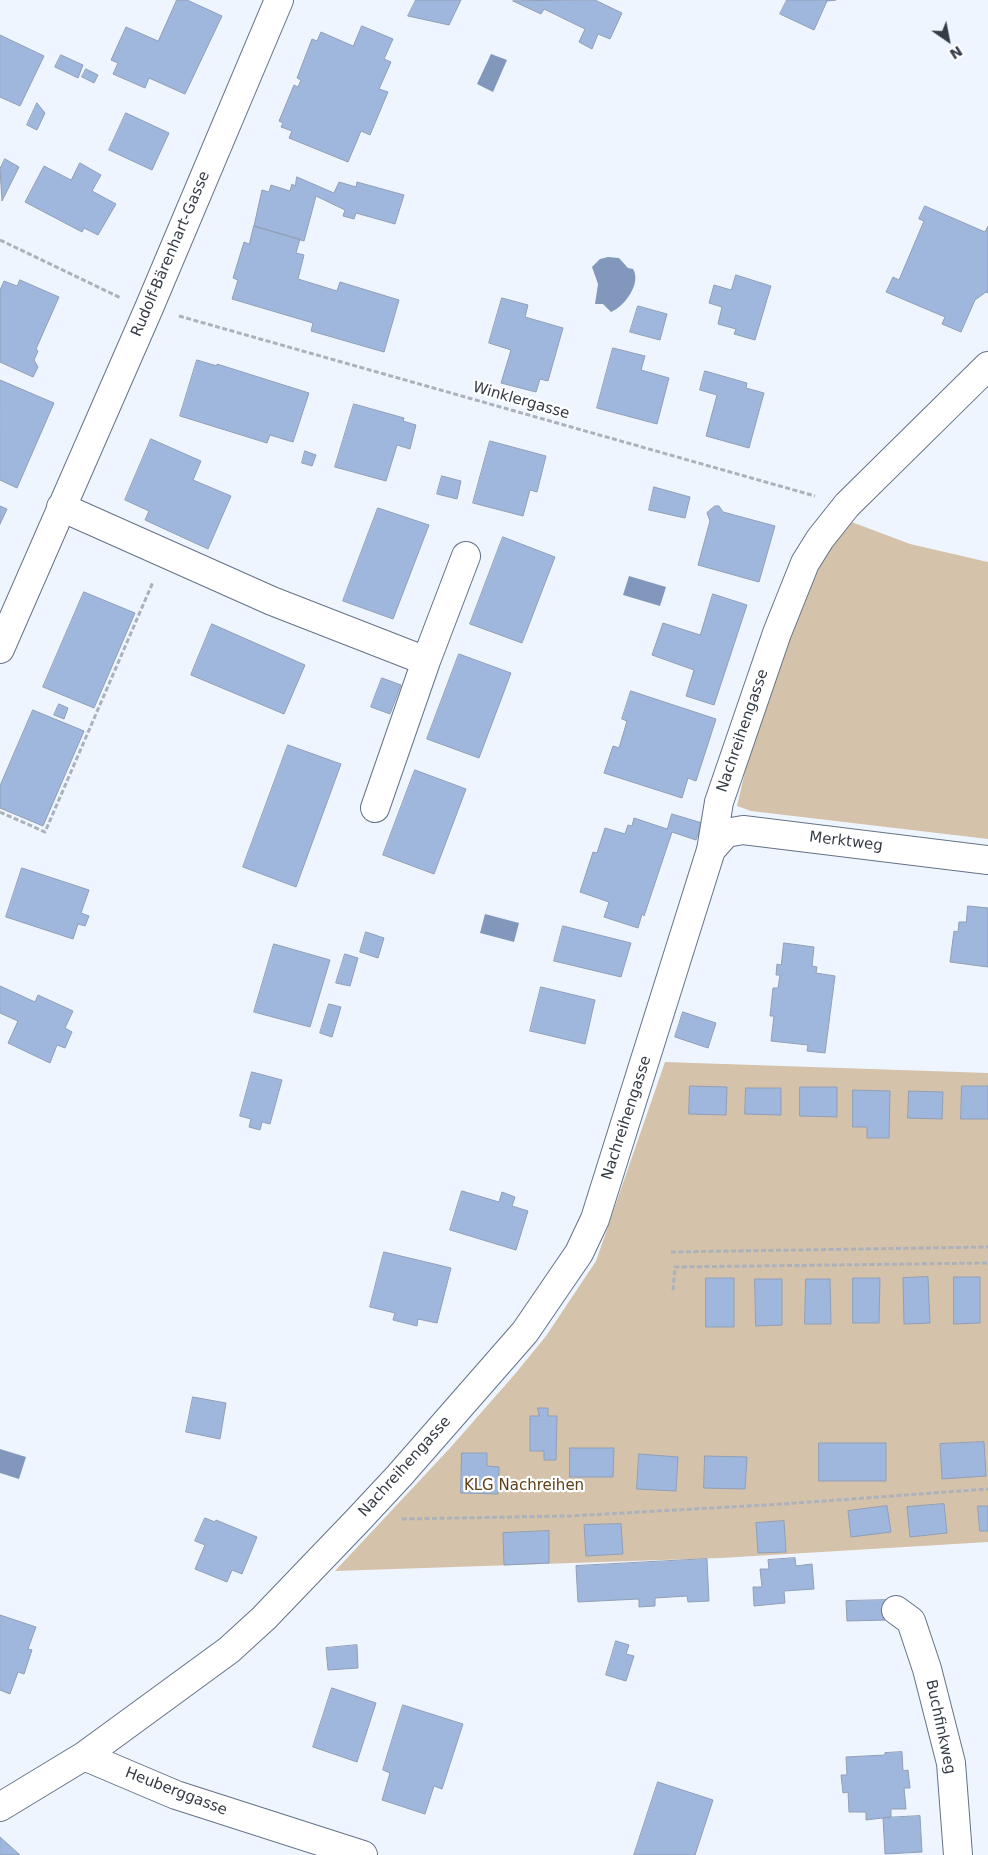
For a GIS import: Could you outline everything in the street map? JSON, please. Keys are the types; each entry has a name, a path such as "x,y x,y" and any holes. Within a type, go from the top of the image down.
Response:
{"street":[{"name":"Rudolf-Bärenhart-Gasse","path":"0,649 149,308 279,0"},
{"name":"Nachreihengasse","path":"84,1756 229,1650 264,1618 399,1476 525,1332 579,1253 595,1219 711,850 719,802 777,633 805,563 820,539 847,505 988,366"},
{"path":"61,507 272,601 426,661"},
{"path":"375,808 426,661 466,556"},
{"name":"Merktweg","path":"711,850 726,833 743,830 988,860"},
{"name":"Buchfinkweg","path":"896,1610 911,1621 928,1670 951,1763 958,1855"},
{"path":"0,1807 84,1756"},
{"name":"Heuberggasse","path":"84,1756 176,1795 363,1855"}],"path":[{"path":"0,240 122,298"},
{"name":"Winklergasse","path":"179,316 847,505"},
{"path":"0,812 45,832 165,554"},
{"path":"671,1252 988,1247"},
{"path":"673,1290 675,1267 988,1263"},
{"path":"358,1520 570,1516 783,1504 988,1489"}],"green space":[{"path":"849,521 910,544 988,562 988,839 751,811 737,806 752,742 801,605 832,542"},
{"name":"KLG Nachreihen","path":"665,1062 988,1073 988,1542 721,1558 335,1571 450,1448 515,1374 546,1336 596,1261"}],"water":[{"path":"491,54 507,60 493,92 477,84"},
{"path":"608,257 619,258 628,268 633,269 635,275 635,281 630,294 621,305 611,312 603,304 595,304 598,284 592,267 600,259"},
{"path":"629,576 666,587 660,606 623,595"},
{"path":"485,914 519,923 514,942 480,933"},
{"path":"0,1449 26,1457 19,1479 0,1473"}],"building":[{"path":"177,0 187,0 222,16 185,94 149,78 145,88 113,74 118,63 111,60 126,27 158,41"},
{"path":"416,0 461,0 449,25 408,16"},
{"path":"595,0 622,13 610,39 598,34 592,49 579,42 585,29 544,9 541,14 513,1"},
{"path":"787,0 836,0 827,1 814,30 780,14"},
{"path":"362,26 393,39 384,59 391,62 379,89 388,92 370,135 361,131 348,162 289,138 292,131 281,127 283,123 279,121 294,85 298,87 301,80 297,78 312,39 317,41 321,32 353,46"},
{"path":"0,35 44,56 20,106 0,97"},
{"path":"61,55 83,65 78,78 55,67"},
{"path":"86,69 98,75 94,83 82,77"},
{"path":"37,103 45,113 37,130 27,125"},
{"path":"126,113 169,133 152,170 109,150"},
{"path":"5,159 19,167 2,201 0,169"},
{"path":"80,163 101,175 92,191 116,204 98,235 84,228 82,232 25,202 44,166 71,180"},
{"path":"297,177 334,193 339,182 356,187 357,182 404,195 395,224 356,213 354,219 343,216 345,210 316,196 304,241 254,226 262,190 269,192 271,185 290,191 292,184 295,186"},
{"path":"925,206 985,232 988,226 988,293 986,292 975,300 961,332 942,324 945,317 886,292 893,277 899,280 924,221 919,219"},
{"path":"254,226 300,239 296,253 304,255 298,279 337,291 340,282 399,300 384,352 311,331 313,323 232,299 238,280 233,278 244,242 249,244"},
{"path":"736,275 771,286 755,340 734,334 736,329 718,324 722,307 709,303 714,285 731,290"},
{"path":"20,280 59,297 36,349 38,351 34,360 38,367 33,377 0,362 0,290 4,281 17,286"},
{"path":"502,298 528,305 525,317 563,328 548,381 540,379 536,392 501,383 511,350 489,343"},
{"path":"638,306 667,314 660,340 630,332"},
{"path":"613,348 645,356 641,370 669,378 657,424 597,408"},
{"path":"197,360 217,366 217,364 309,393 293,442 270,435 267,443 180,416"},
{"path":"705,371 747,383 746,388 764,393 749,448 706,436 717,395 700,390"},
{"path":"0,380 54,403 17,488 0,480"},
{"path":"354,404 404,418 403,421 416,425 410,449 397,445 386,481 335,467"},
{"path":"151,439 201,461 193,480 231,496 208,549 145,520 149,511 125,500"},
{"path":"490,441 546,456 537,492 530,490 523,516 473,503"},
{"path":"305,451 316,455 312,466 302,463"},
{"path":"442,476 461,481 457,499 437,494"},
{"path":"654,487 690,497 685,518 649,510"},
{"path":"0,506 7,509 0,524"},
{"path":"715,506 719,506 723,512 775,526 759,582 698,565 710,521 707,513"},
{"path":"378,508 429,525 393,619 343,601"},
{"path":"503,537 555,557 522,643 470,624"},
{"path":"84,592 135,613 94,708 43,687"},
{"path":"713,594 747,605 714,705 686,696 694,670 652,655 663,623 700,635"},
{"path":"212,624 305,665 284,714 191,675"},
{"path":"459,654 511,673 479,758 427,739"},
{"path":"382,678 401,685 390,714 371,707"},
{"path":"631,691 716,719 696,781 688,778 682,798 604,773 613,746 619,748 627,721 622,719"},
{"path":"59,704 68,708 64,719 54,715"},
{"path":"33,710 84,731 43,826 0,808 0,786"},
{"path":"288,745 341,764 296,887 243,867"},
{"path":"415,770 466,789 434,874 383,855"},
{"path":"672,814 702,823 696,840 672,832 644,916 642,914 638,928 604,917 609,902 580,892 593,852 597,853 605,828 625,834 628,825 632,826 634,818 667,829"},
{"path":"22,868 89,890 81,913 89,916 85,926 78,924 73,939 6,917"},
{"path":"968,906 988,908 988,967 950,962 954,931 958,932 959,922 966,922"},
{"path":"563,926 631,943 621,977 554,961"},
{"path":"366,932 384,938 378,958 360,952"},
{"path":"784,943 814,947 812,966 817,967 816,973 835,976 825,1053 807,1051 808,1045 771,1041 774,1016 770,1016 773,988 778,988 780,975 776,975 777,964 781,965"},
{"path":"274,944 330,960 310,1027 254,1012"},
{"path":"345,954 358,958 350,986 336,983"},
{"path":"0,986 35,1002 38,995 73,1011 65,1028 72,1032 65,1048 57,1045 50,1063 8,1043 18,1021 0,1013"},
{"path":"541,987 595,1000 585,1044 530,1031"},
{"path":"329,1004 341,1007 332,1037 320,1033"},
{"path":"683,1012 716,1023 708,1048 675,1037"},
{"path":"252,1072 282,1080 270,1124 262,1122 260,1130 249,1127 251,1119 240,1116"},
{"path":"690,1086 727,1087 726,1115 689,1114"},
{"path":"962,1086 988,1086 988,1119 961,1119"},
{"path":"800,1087 837,1087 837,1117 800,1116"},
{"path":"746,1088 781,1088 781,1115 745,1114"},
{"path":"853,1090 890,1091 889,1138 867,1138 867,1127 853,1127"},
{"path":"909,1091 943,1092 942,1119 908,1118"},
{"path":"462,1191 499,1202 502,1192 515,1197 512,1206 528,1211 516,1250 450,1230"},
{"path":"384,1252 451,1268 437,1323 418,1319 417,1326 393,1320 395,1313 370,1307"},
{"path":"928,1277 930,1323 904,1324 903,1278"},
{"path":"954,1277 980,1277 980,1323 954,1324"},
{"path":"706,1278 734,1278 734,1327 706,1327"},
{"path":"853,1278 880,1278 879,1323 853,1323"},
{"path":"755,1279 782,1279 782,1325 756,1326"},
{"path":"806,1279 830,1279 831,1324 805,1324"},
{"path":"193,1397 226,1403 220,1439 186,1432"},
{"path":"538,1408 548,1408 548,1416 557,1416 556,1460 544,1460 544,1451 530,1451 530,1416 539,1416"},
{"path":"984,1442 986,1476 942,1479 940,1444"},
{"path":"819,1443 886,1443 886,1481 819,1481"},
{"path":"570,1448 614,1448 613,1477 570,1477"},
{"path":"462,1453 487,1453 487,1466 499,1467 498,1494 461,1493"},
{"path":"639,1454 678,1457 676,1491 637,1489"},
{"path":"705,1456 747,1457 745,1489 704,1488"},
{"path":"944,1504 947,1533 910,1537 907,1507"},
{"path":"887,1506 891,1532 851,1537 848,1511"},
{"path":"978,1506 988,1506 988,1531 980,1531"},
{"path":"205,1518 215,1522 216,1520 257,1537 242,1574 232,1570 227,1582 195,1569 205,1545 195,1541"},
{"path":"784,1521 786,1552 758,1553 756,1523"},
{"path":"621,1524 623,1554 586,1556 584,1525"},
{"path":"549,1531 549,1563 504,1565 503,1533"},
{"path":"795,1558 796,1566 812,1564 814,1589 784,1591 785,1603 754,1606 753,1587 762,1587 760,1569 769,1569 768,1560"},
{"path":"707,1559 709,1601 688,1602 687,1596 655,1598 655,1606 639,1607 639,1599 578,1602 576,1566"},
{"path":"888,1600 889,1620 847,1621 846,1601"},
{"path":"0,1615 36,1627 28,1649 32,1650 24,1674 18,1672 10,1694 0,1690"},
{"path":"616,1641 629,1645 626,1654 634,1656 626,1681 606,1675"},
{"path":"357,1645 358,1668 328,1670 326,1648"},
{"path":"332,1688 376,1703 357,1762 313,1747"},
{"path":"403,1705 463,1724 442,1789 434,1786 425,1814 382,1800 390,1773 383,1770"},
{"path":"902,1752 903,1771 908,1770 910,1788 904,1788 906,1809 891,1809 891,1817 866,1820 866,1812 849,1812 848,1792 843,1793 841,1775 847,1775 846,1757"},
{"path":"658,1782 713,1800 695,1855 634,1855"},
{"path":"920,1816 922,1852 885,1854 883,1818"},
{"path":"0,1837 20,1855 0,1855"}]}
